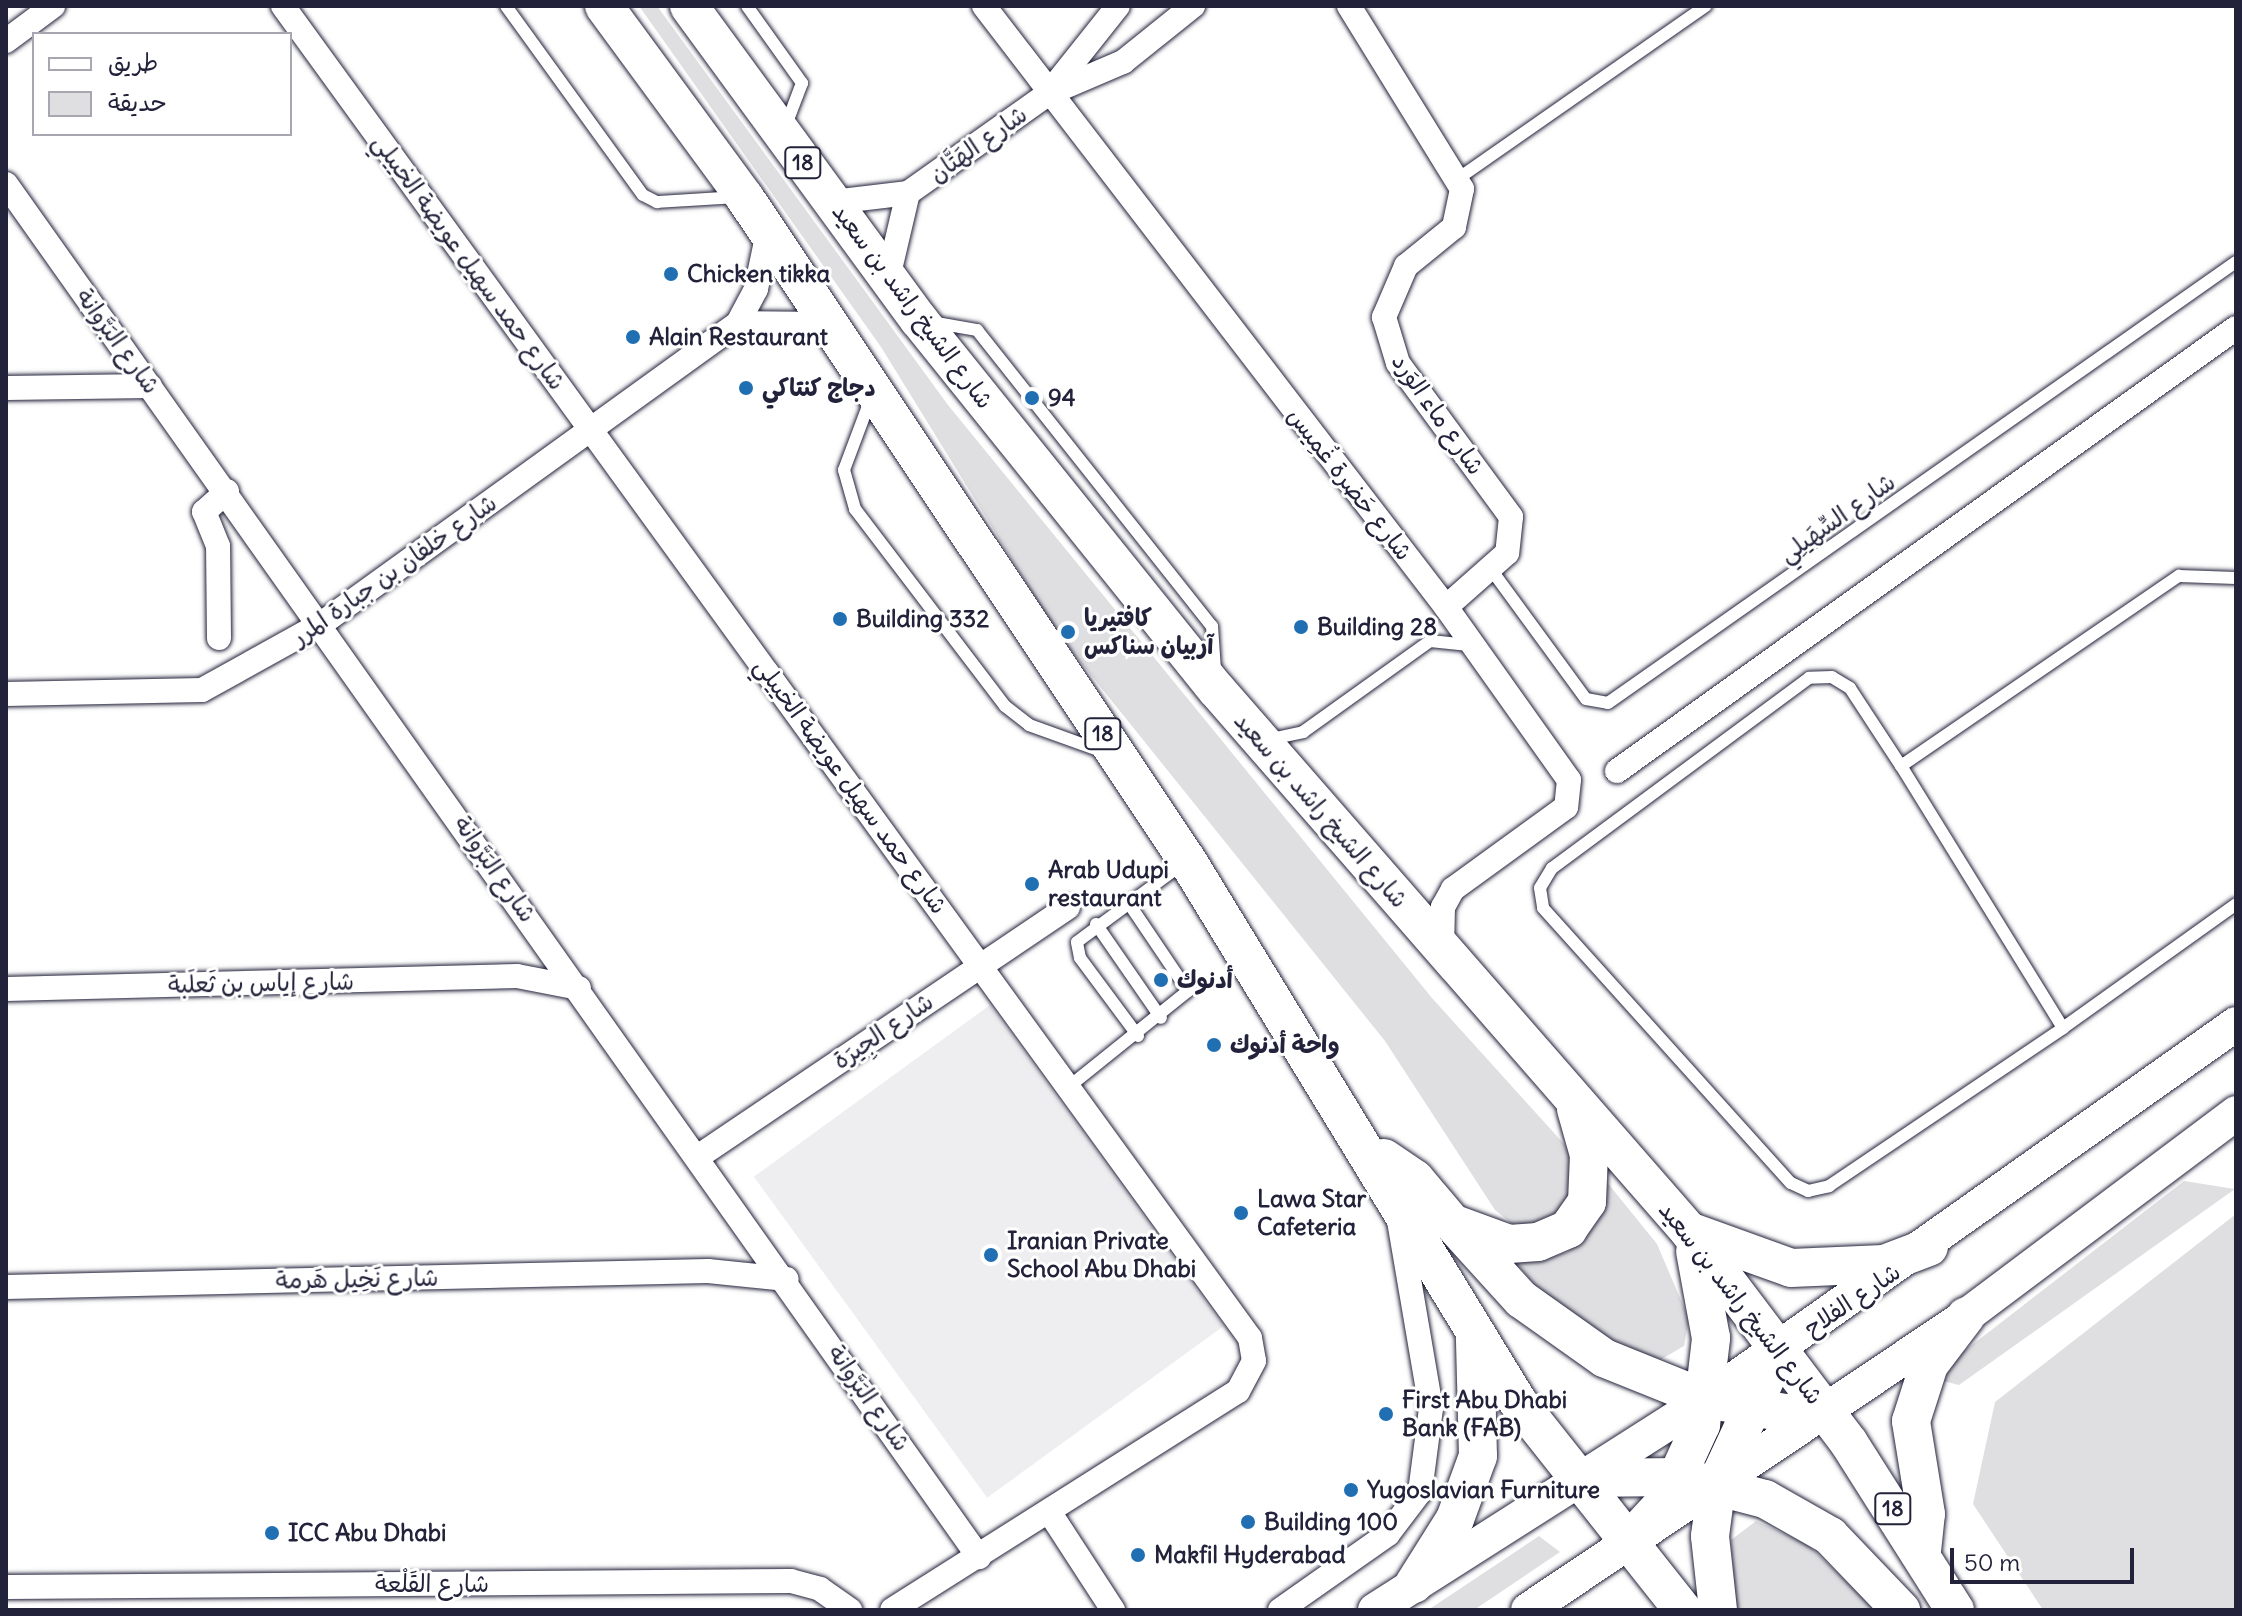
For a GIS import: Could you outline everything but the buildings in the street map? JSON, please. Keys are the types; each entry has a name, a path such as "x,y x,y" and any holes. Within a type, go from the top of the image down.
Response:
{"main road":[{"name":"18","path":"604,6 745,198 1187,860 1370,1151 1474,1331 1576,1478 1683,1610"},
{"name":"شارع الشيخ راشد بن سعيد","path":"689,6 919,320 1216,689 1688,1230 1825,1411 1922,1551 1955,1610"},
{"name":"شارع الفلاح","path":"1375,1610 1779,1350 1929,1247 2236,1024"},
{"path":"1452,1223 1509,1244 1538,1242 1568,1229 1590,1184 1573,1101"},
{"path":"1528,1610 1966,1316 2236,1113"},
{"path":"1370,1151 1415,1179 1493,1272 1561,1330 1604,1358 1706,1399 1746,1409 1825,1411"},
{"path":"1688,1230 1791,1268 1884,1264 1929,1247"},
{"path":"1628,1542 1681,1477 1706,1399 1710,1325 1688,1230"},
{"path":"1922,1551 1926,1514 1911,1421 1929,1365 1966,1316"},
{"path":"1414,1584 1455,1519 1478,1456 1474,1331"},
{"path":"1718,1610 1710,1536 1717,1483 1746,1409 1779,1350"},
{"path":"1576,1478 1681,1477 1717,1483 1830,1536 1901,1610"}],"street":[{"path":"6,41 53,6"},
{"name":"شارع حمد سهيل عويضة الخييلي","path":"283,6 1071,1085 1244,1328 1254,1361 1238,1391 1050,1513 892,1610"},
{"name":"شارع حَضرة غُمِيس","path":"984,6 1048,94 1446,607 1569,780 1571,798 1453,889 1443,907 1443,951"},
{"name":"شارع الهَتَّان","path":"1048,94 1118,6"},
{"name":"شارع الهَتَّان","path":"833,202 908,193 1048,94 1123,62 1193,6"},
{"path":"1349,6 1459,178"},
{"name":"شارع ماء الوَرد","path":"1446,607 1493,572 1514,535 1511,517 1398,363 1384,317 1406,266 1454,227 1459,178"},
{"name":"شارع البَرَّوانة","path":"6,184 787,1279 979,1557"},
{"name":"شارع الهَتَّان","path":"888,278 908,193"},
{"name":"شارع خلفان بن جبارة المرر","path":"6,694 202,690 321,624 738,323 756,289 768,232"},
{"path":"738,323 828,324"},
{"path":"1617,771 2236,328"},
{"path":"6,388 150,386"},
{"path":"219,638 218,546 204,512 227,491"},
{"name":"شارع الجِيرَة","path":"699,1156 1068,907"},
{"path":"517,976 545,940"},
{"name":"شارع إياس بن ثَعلَبة","path":"6,989 517,976 579,988"},
{"path":"1280,1610 1388,1534 1420,1492 1431,1408 1394,1191"},
{"path":"708,1271 735,1256 752,1230"},
{"name":"شارع نَخِيل هَرمة","path":"6,1287 708,1271 787,1279"},
{"path":"1050,1513 1113,1610"},
{"name":"شارع القَلْعة","path":"6,1587 791,1581 820,1589 850,1610"}],"lane":[{"path":"506,6 643,195 657,202 745,198"},
{"path":"747,6 802,83 783,136"},
{"path":"1459,178 1706,6"},
{"name":"شارع السِّهَيلِي","path":"1493,572 1586,699 1608,703 2236,262"},
{"path":"872,391 844,470 855,509 1005,706 1029,725 1121,762"},
{"path":"1901,766 2179,576 2236,578"},
{"path":"1260,740 1303,732 1430,641 1475,649"},
{"path":"2063,1028 1850,688 1832,677 1809,678 1552,868 1540,888 1543,908 1791,1183 1808,1191 1829,1186 2063,1028 2236,904"},
{"path":"1138,1036 1077,953 1080,937 1187,860"},
{"path":"1071,1085 1183,1002 1188,986 1128,902"},
{"path":"1096,924 1161,1018"}],"shaded area":[{"name":"Iranian Private School Abu Dhabi","path":"990,1005 1223,1326 987,1498 754,1177"}],"green space":[{"path":"639,6 657,6 948,405 1432,998 1573,1154 1578,1203 1521,1231 1495,1210 1385,1041 1058,634 881,347"},
{"path":"1606,1181 1657,1244 1689,1319 1684,1346 1660,1360 1608,1342 1539,1290 1512,1257 1540,1260 1568,1252 1603,1209"},
{"path":"2184,1181 2235,1189 1959,1385 1943,1381 1950,1362"},
{"path":"2236,1214 2236,1610 2043,1610 1973,1504 1995,1402"},
{"path":"1756,1521 1807,1544 1876,1610 1736,1610 1731,1540"},
{"path":"1539,1536 1560,1552 1474,1610 1428,1610"}],"place":[{"name":"Chicken tikka","path":"671,274"},
{"name":"Alain Restaurant","path":"633,337"},
{"name":"دجاج كنتاكي","path":"746,388"},
{"name":"94","path":"1032,398"},
{"name":"Building 332","path":"840,619"},
{"name":"Building 28","path":"1301,627"},
{"name":"كافتيريا آربيان سناكس","path":"1068,632"},
{"name":"Arab Udupi restaurant","path":"1032,884"},
{"name":"أدنوك","path":"1161,980"},
{"name":"واحة أدنوك","path":"1214,1045"},
{"name":"Lawa Star Cafeteria","path":"1241,1213"},
{"name":"Iranian Private School Abu Dhabi","path":"991,1255"},
{"name":"First Abu Dhabi Bank (FAB)","path":"1386,1414"},
{"name":"Yugoslavian Furniture","path":"1351,1490"},
{"name":"Building 100","path":"1248,1522"},
{"name":"ICC Abu Dhabi","path":"272,1533"},
{"name":"Makfil Hyderabad","path":"1138,1555"}]}
